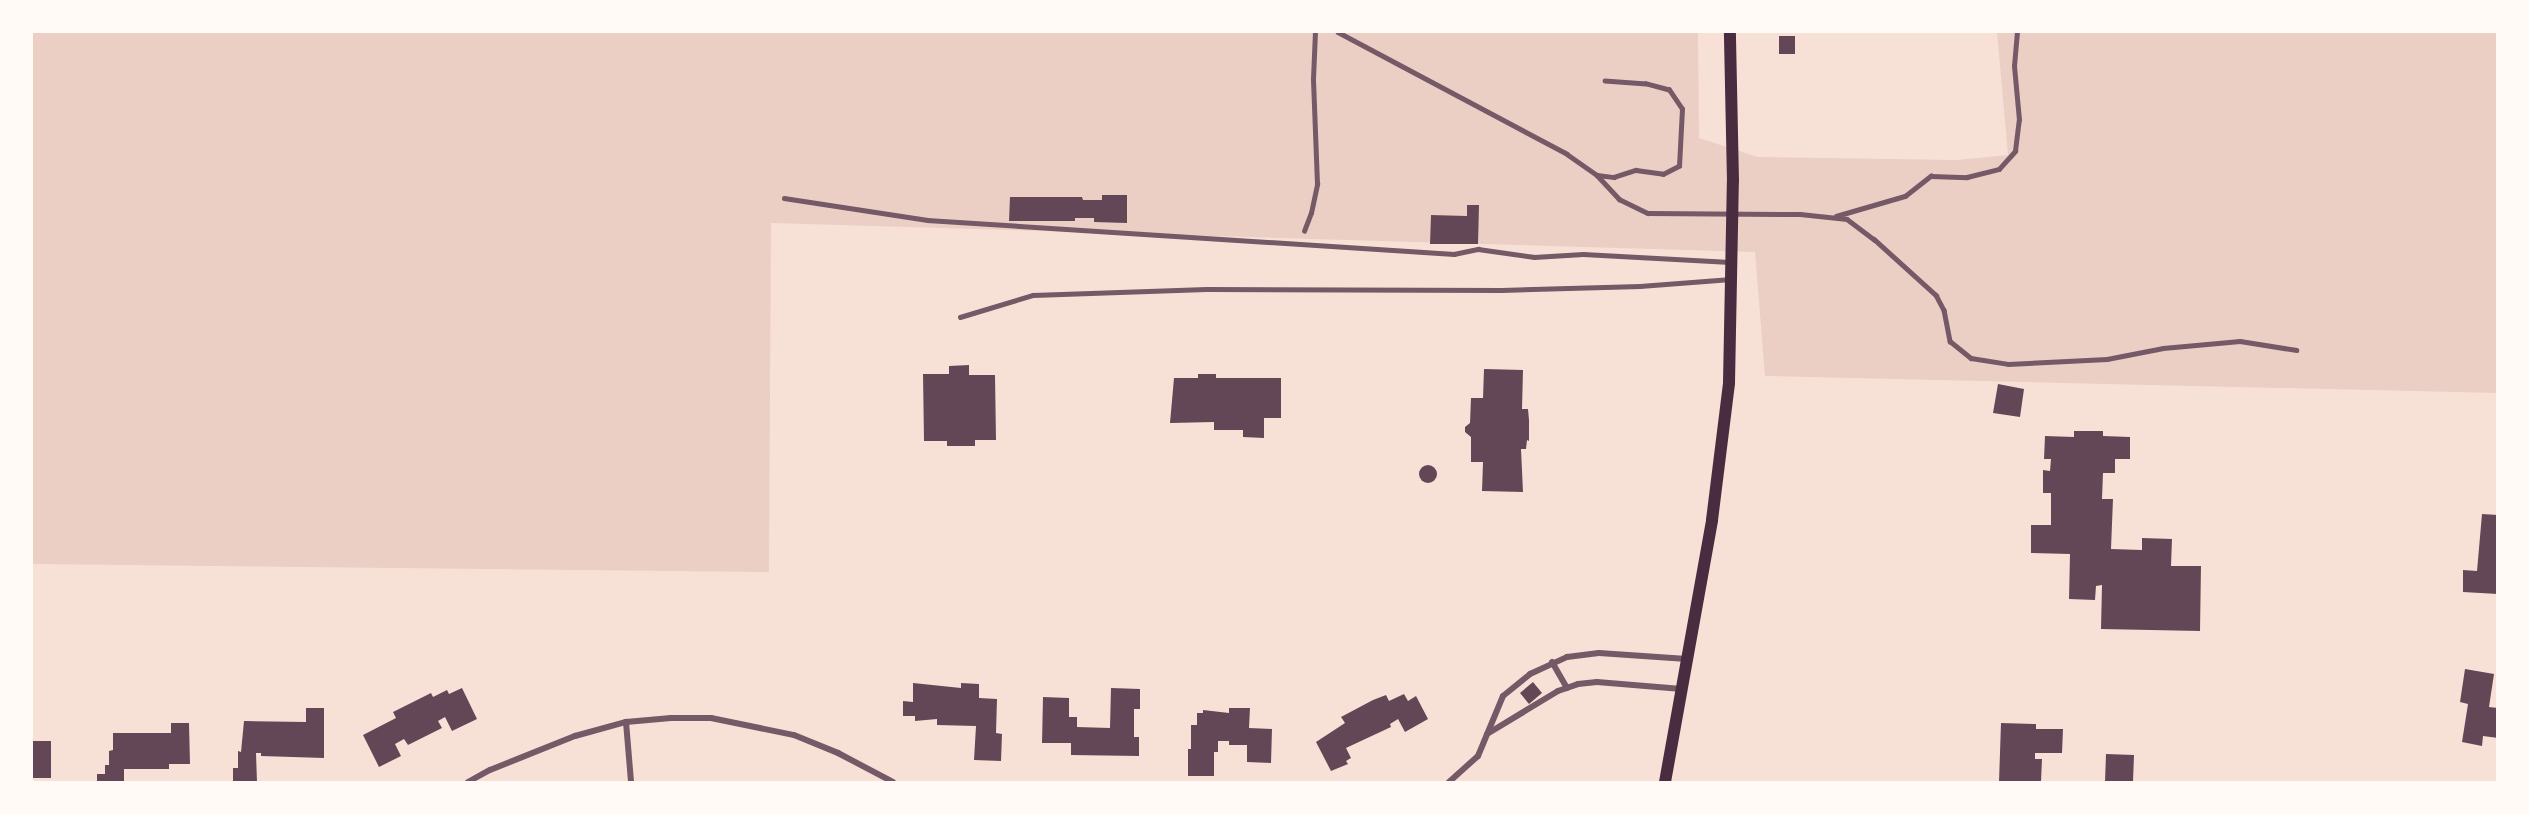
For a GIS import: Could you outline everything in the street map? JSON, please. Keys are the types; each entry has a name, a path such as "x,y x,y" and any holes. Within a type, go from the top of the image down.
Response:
{"main road":[{"path":"1665,783 1712,520 1725,423 1731,353 1734,181 1730,32"}],"street":[{"path":"1449,783 1478,756 1503,696 1530,674 1552,662 1567,657 1599,653 1688,659"},
{"path":"1552,662 1567,688"},
{"path":"1487,734 1567,688 1597,682 1682,690"},
{"path":"468,783 490,770 549,745 626,722 671,717 711,718 794,735 838,753 893,783"},
{"path":"626,722 632,783"}],"lane":[{"path":"1304,231 1311,213 1317,184 1313,79 1315,32"},
{"path":"1338,32 1567,154 1597,175 1619,199 1648,213 1800,214 1847,219 1874,238 1936,295 1944,310 1950,341 1971,358 2008,364 2107,359 2163,348 2240,341 2296,350"},
{"path":"1830,217 1905,196 1931,176 1967,177 1999,169 2015,151 2019,120 2014,66 2017,32"},
{"path":"1597,175 1614,177 1636,170 1663,174 1679,166 1682,140 1682,109 1669,90 1646,84 1605,81"},
{"path":"784,198 927,220 1454,254 1478,249 1534,257 1583,254 1733,258"},
{"path":"960,317 1033,295 1206,289 1502,290 1640,286 1732,279"}],"shaded area":[{"path":"32,32 1698,32 1699,138 1758,157 1957,160 2008,155 1997,32 2497,32 2497,393 1765,376 1755,252 771,223 769,572 32,564"}],"building":[{"path":"1779,36 1795,36 1795,54 1779,54"},
{"path":"1102,195 1127,195 1127,223 1094,222 1094,218 1075,218 1075,221 1009,221 1010,197 1082,197 1083,200 1102,200"},
{"path":"1467,205 1479,205 1478,244 1430,244 1431,215 1467,216"},
{"path":"969,365 969,375 995,375 996,440 975,440 975,446 947,446 947,441 924,441 923,374 949,374 949,366"},
{"path":"1484,369 1523,370 1522,409 1528,409 1529,441 1527,440 1526,449 1521,449 1523,492 1482,491 1483,462 1471,462 1471,437 1465,432 1465,427 1470,423 1471,398 1483,398"},
{"path":"1198,374 1216,374 1216,378 1281,378 1281,418 1264,418 1264,438 1243,437 1243,430 1214,430 1214,422 1170,423 1174,378 1198,378"},
{"path":"1998,384 2024,389 2020,417 1993,413"},
{"path":"2074,431 2103,431 2103,436 2130,437 2130,459 2115,459 2115,473 2103,473 2102,499 2113,499 2111,549 2142,550 2142,538 2172,539 2171,566 2201,566 2200,631 2101,629 2102,585 2096,586 2095,600 2069,599 2070,554 2031,553 2031,525 2051,525 2051,493 2043,493 2043,470 2050,471 2051,459 2044,459 2045,436 2074,437"},
{"path":"1428,465 1434,468 1437,474 1434,480 1428,483 1422,480 1419,474 1422,468"},
{"path":"2482,514 2498,515 2498,594 2463,592 2463,570 2477,571"},
{"path":"2465,669 2494,674 2489,707 2498,708 2498,738 2483,736 2482,746 2462,742 2468,704 2460,702"},
{"path":"1533,682 1542,693 1529,704 1520,693"},
{"path":"913,683 961,688 961,683 979,684 979,698 997,699 996,733 1002,734 1001,761 974,760 976,726 937,725 937,719 915,721 915,716 903,716 903,701 913,702"},
{"path":"462,688 477,719 452,731 445,717 438,721 442,728 408,745 404,739 395,744 401,756 379,767 363,735 396,718 393,712 431,693 433,697 447,690 449,694"},
{"path":"1111,688 1140,689 1140,709 1134,709 1134,737 1139,737 1139,756 1071,755 1071,743 1042,743 1043,697 1069,698 1069,717 1077,717 1077,727 1110,728"},
{"path":"1404,694 1408,701 1416,696 1428,719 1405,732 1398,719 1390,724 1391,727 1346,748 1351,758 1346,761 1348,764 1331,771 1316,742 1345,723 1341,717 1386,695 1389,701"},
{"path":"306,708 324,708 324,758 261,756 261,753 256,753 257,782 233,782 233,768 238,768 238,751 241,752 244,721 306,722"},
{"path":"1229,708 1250,708 1249,728 1272,729 1271,763 1247,762 1247,745 1229,745 1229,741 1218,741 1218,752 1214,752 1214,776 1188,776 1191,725 1197,725 1197,713 1203,713 1203,710 1229,713"},
{"path":"171,723 189,723 190,764 169,764 169,769 124,769 124,782 97,782 97,774 105,774 105,765 109,765 109,751 113,750 113,733 171,733"},
{"path":"2001,723 2036,724 2036,729 2063,729 2062,753 2035,753 2035,759 2042,759 2041,782 1999,782"},
{"path":"32,741 51,741 51,778 32,778"},
{"path":"2106,754 2134,755 2133,782 2105,782"}]}
